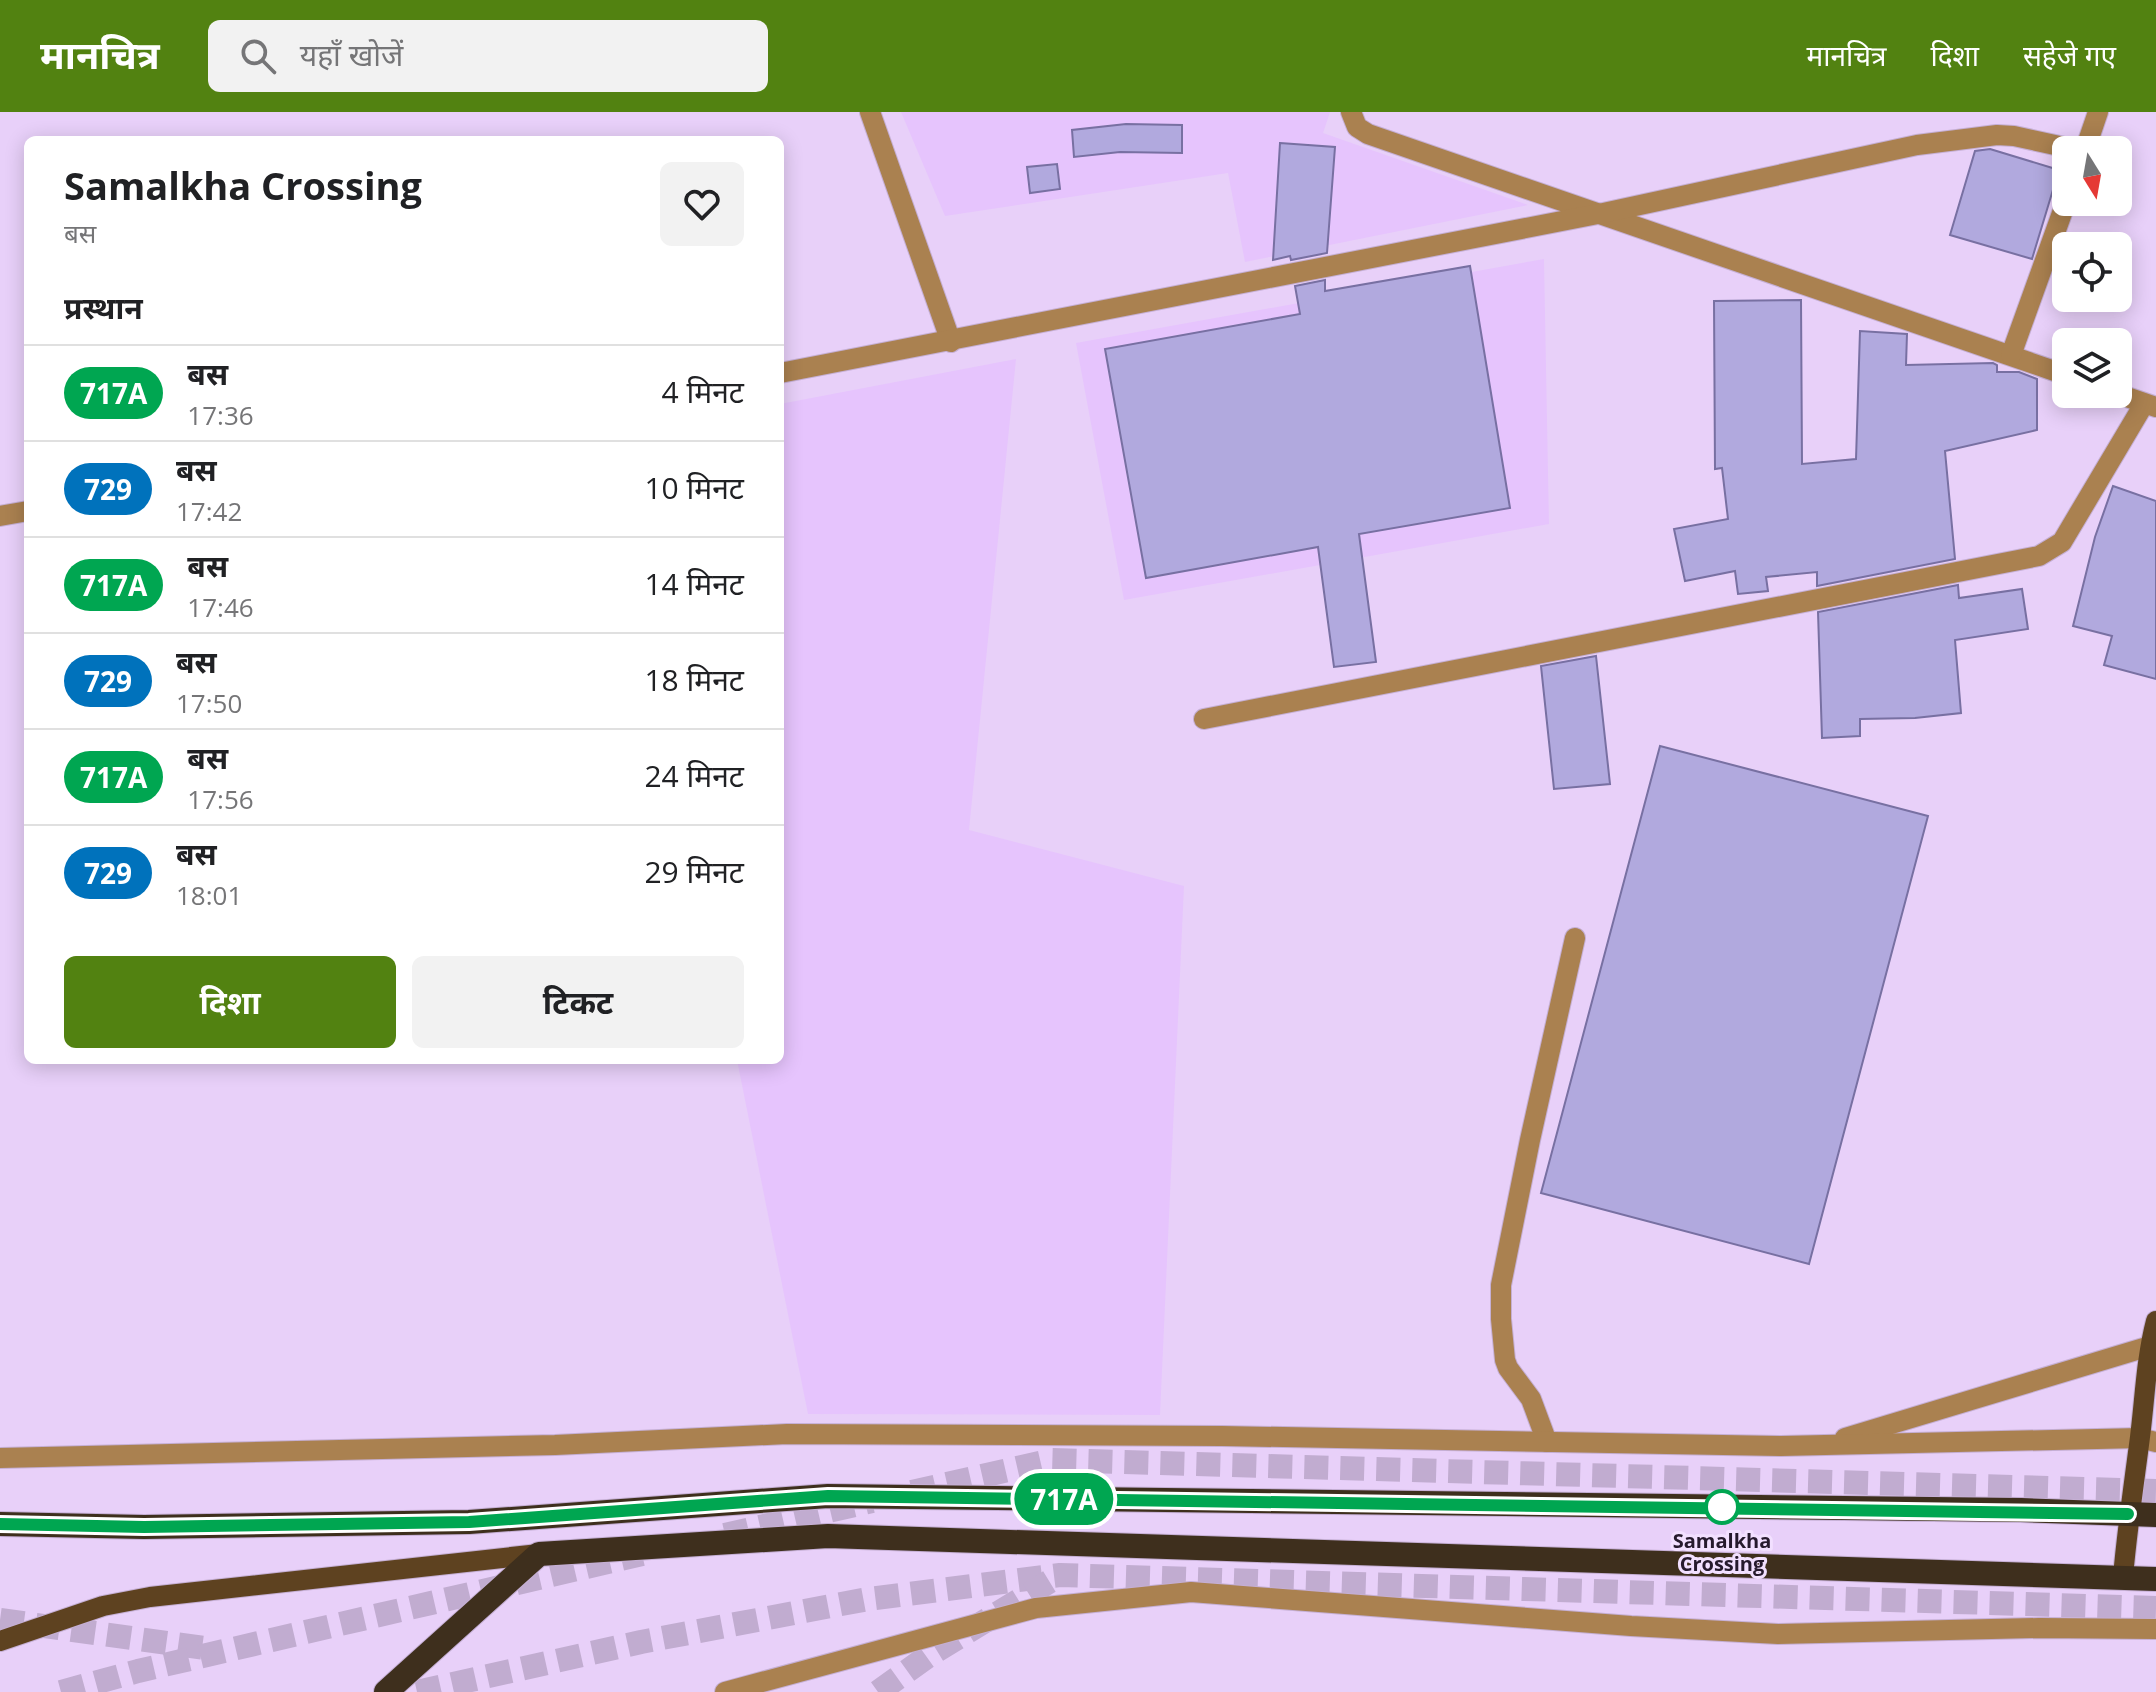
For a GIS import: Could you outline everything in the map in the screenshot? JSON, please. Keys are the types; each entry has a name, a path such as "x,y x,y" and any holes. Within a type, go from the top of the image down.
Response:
{"highway":[{"path":"0,1524 144,1527 469,1522 828,1496 2156,1515"},
{"path":"386,1692 539,1554 828,1536 2156,1579"}],"main road":[{"path":"2123,1577 2128,1514 2148,1440 2150,1346 2156,1321"},
{"path":"0,1641 103,1606 150,1597 539,1554"}],"street":[{"path":"870,112 951,342"},
{"path":"1351,112 1357,127 1368,134 2052,370"},
{"path":"2090,136 2098,112"},
{"path":"784,372 1603,213 1917,145 1997,135 2052,144"},
{"path":"2011,355 2061,216"},
{"path":"1204,719 2039,556 2062,542 2150,405"},
{"path":"0,516 24,512"},
{"path":"1547,1442 1531,1399 1505,1360 1501,1285 1575,938"},
{"path":"1781,1446 1843,1438 2150,1346"},
{"path":"0,1458 555,1445 787,1434 1222,1436 1781,1446 2148,1440"},
{"path":"725,1692 1036,1608 1191,1592 1631,1626 1778,1634 2039,1628 2156,1629"}],"shaded area":[{"path":"901,112 1330,112 1323,133 1528,205 1245,262 1228,173 945,216"},
{"path":"1544,259 1549,524 1124,600 1076,343"},
{"path":"1016,359 969,830 1184,886 1160,1415 808,1414 738,1064 784,1064 784,403"}],"building":[{"path":"1126,124 1182,125 1182,153 1120,152 1074,157 1072,130"},
{"path":"1280,143 1335,147 1327,253 1273,260"},
{"path":"1990,149 2052,168 2052,193 2032,259 1950,235 1975,151"},
{"path":"1057,164 1060,189 1030,193 1027,167"},
{"path":"1470,266 1510,508 1359,534 1376,662 1334,667 1318,547 1146,578 1105,349 1300,314 1295,286 1325,280 1325,291"},
{"path":"1801,300 1802,464 1856,459 1860,331 1907,334 1906,365 1993,363 1997,365 1997,372 2019,372 2037,379 2037,430 1945,451 1955,559 1817,586 1817,572 1766,577 1768,591 1738,594 1735,571 1685,581 1674,529 1728,519 1722,468 1715,469 1714,301"},
{"path":"2113,486 2156,501 2156,679 2104,665 2112,636 2073,626 2095,537"},
{"path":"1958,585 1959,598 2022,589 2028,629 1955,640 1961,713 1860,719 1860,736 1822,738 1818,612"},
{"path":"1596,656 1610,784 1554,789 1541,666"},
{"path":"1660,746 1928,816 1809,1264 1541,1193"}],"tunnel":[{"path":"912,1492 1052,1460 2156,1491"},
{"path":"725,1535 872,1501"},
{"path":"61,1692 138,1671 642,1554"},
{"path":"417,1692 641,1642 868,1599 1060,1575 2156,1608"},
{"path":"878,1692 931,1654 1052,1580"},
{"path":"0,1620 212,1649"}],"bus line":[{"name":"717A","path":"0,1524 144,1527 469,1522 828,1496 2021,1510 2128,1514"}],"place":[{"name":"Samalkha Crossing","path":"1722,1507"}]}
